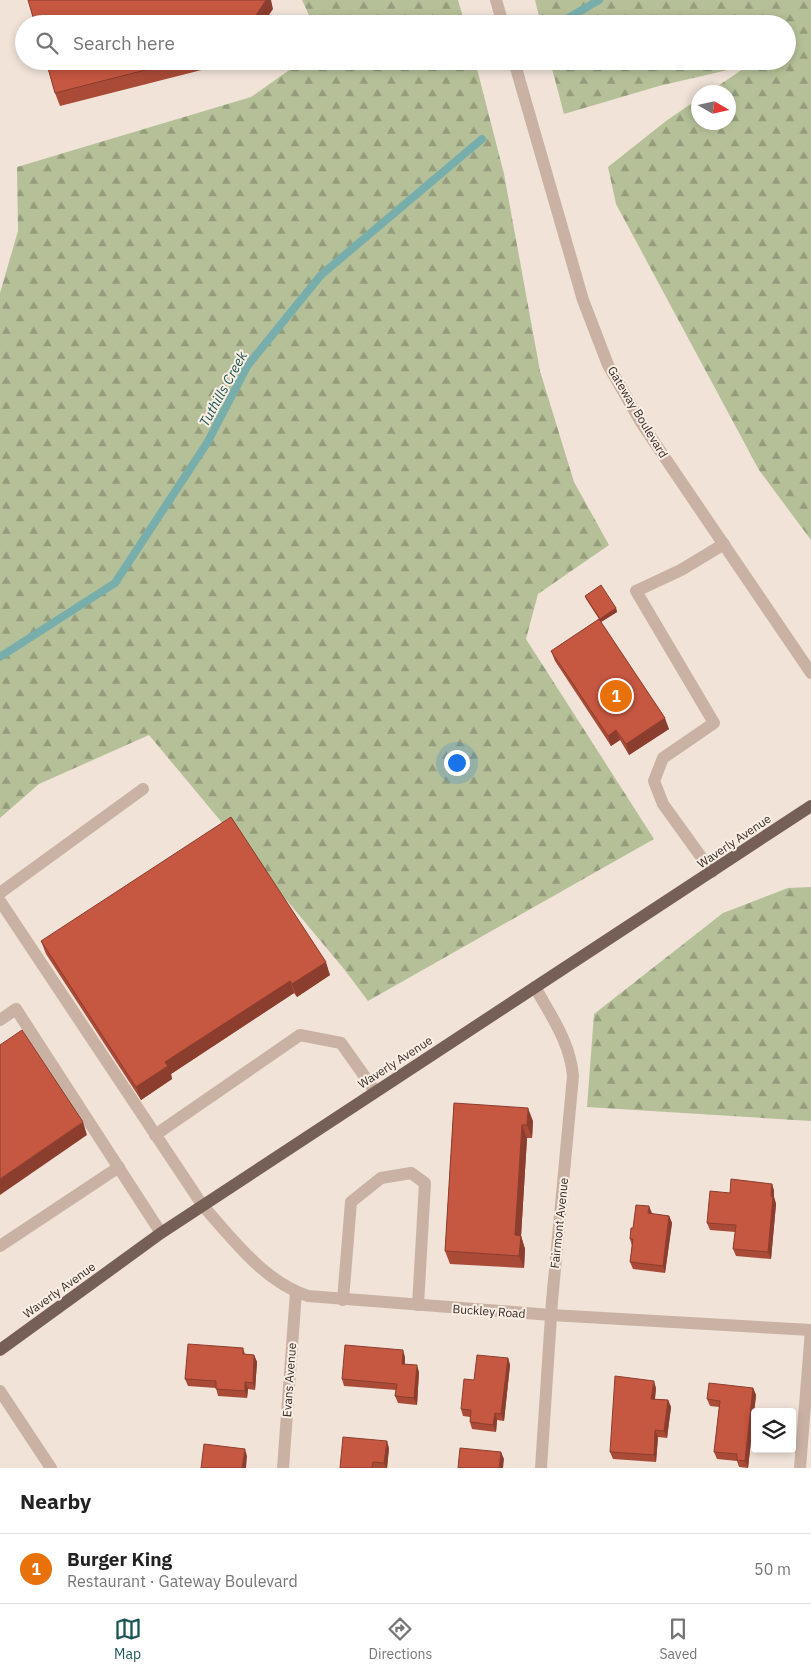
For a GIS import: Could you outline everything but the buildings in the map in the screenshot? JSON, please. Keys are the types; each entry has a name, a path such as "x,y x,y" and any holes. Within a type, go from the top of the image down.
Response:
{"main road":[{"name":"Waverly Avenue","path":"0,1350 161,1233 811,806"}],"street":[{"path":"496,0 500,15"},
{"name":"Gateway Boulevard","path":"517,70 583,300 608,364 642,424 811,673"},
{"path":"712,872 663,804 654,781 663,758 714,723 636,591 681,570 724,544"},
{"path":"0,893 143,789"},
{"name":"Buckley Road","path":"0,901 203,1206 251,1258 279,1282 296,1292 308,1296 343,1300 551,1315 811,1330"},
{"name":"Fairmont Avenue","path":"535,987 567,1044 572,1058 573,1076 551,1315 541,1468"},
{"path":"0,1020 16,1009 161,1233"},
{"path":"156,1135 300,1035 342,1043 375,1091"},
{"path":"0,1246 118,1167"},
{"path":"343,1300 351,1202 381,1178 411,1173 424,1183 418,1305"},
{"name":"Evans Avenue","path":"283,1468 296,1292"},
{"path":"800,1468 811,1330"},
{"path":"0,1391 51,1468"}],"green space":[{"path":"302,0 458,0 462,15 309,15"},
{"path":"535,0 811,0 811,540 759,470 616,204 608,167 691,104 691,130 736,130 736,85 719,85 742,70 796,70 796,15 539,15"},
{"path":"289,70 477,70 504,174 540,371 574,482 609,545 538,594 526,639 654,839 368,1001 344,969 149,735 39,784 0,818 0,293 18,231 17,167 251,97"},
{"path":"552,70 728,70 659,86 564,114"},
{"path":"811,887 811,1121 587,1107 594,1014 723,913 788,888"}],"waterway":[{"name":"Tuthills Creek","path":"573,15 599,0"},
{"name":"Tuthills Creek","path":"0,657 115,583 207,443 248,365 321,275 482,139"}],"place":[{"name":"Burger King","path":"616,696"}]}
